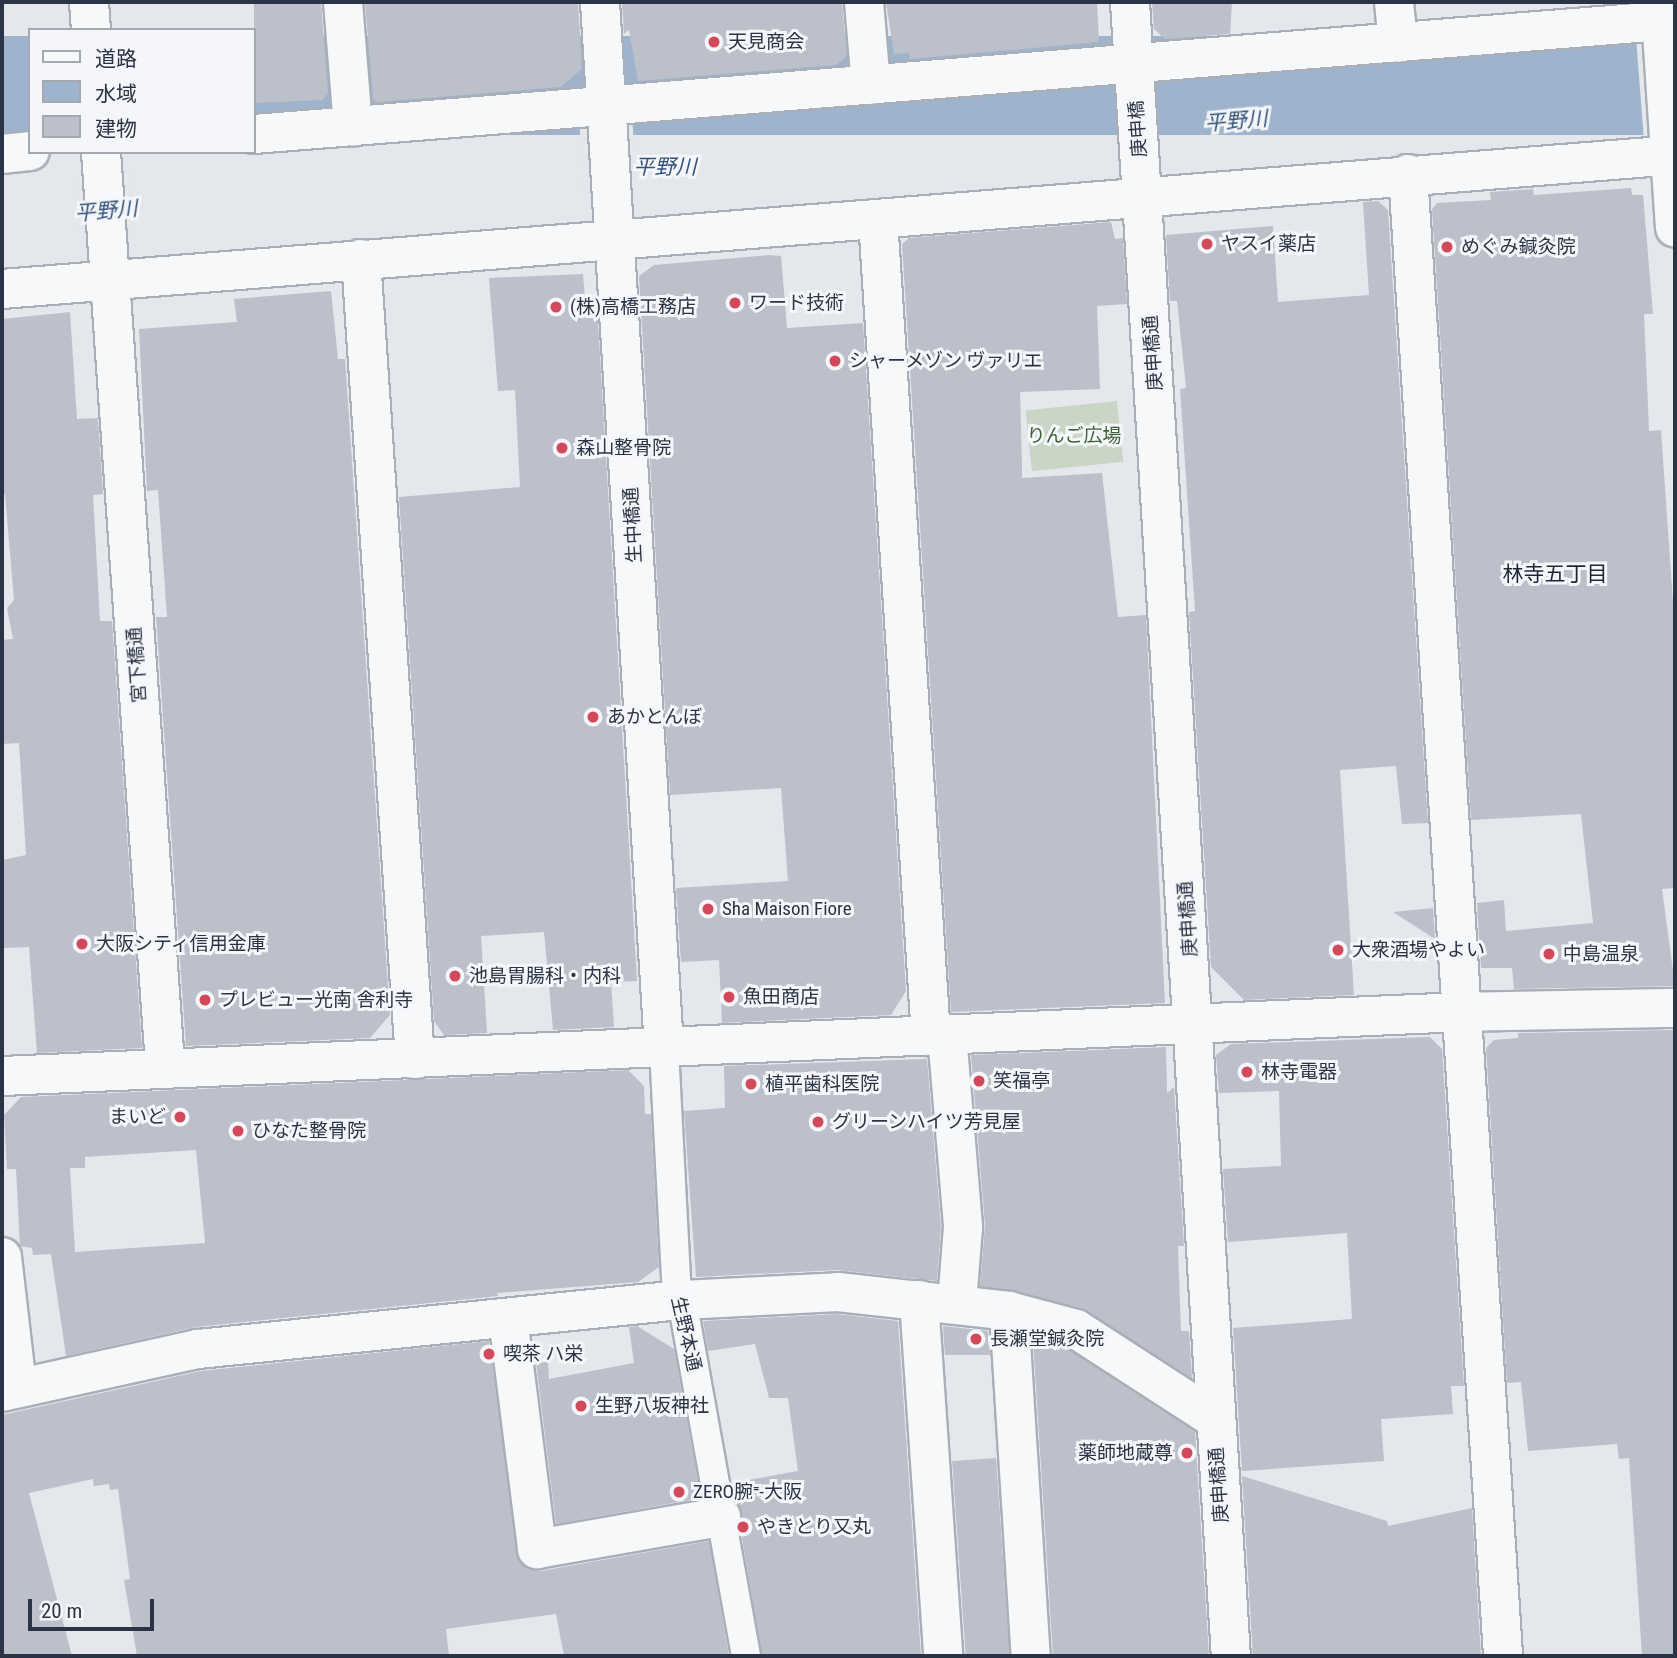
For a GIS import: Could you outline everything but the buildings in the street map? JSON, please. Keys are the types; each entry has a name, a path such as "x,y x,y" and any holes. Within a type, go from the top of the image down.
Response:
{"street":[{"path":"89,2 91,28"},
{"path":"343,2 352,127"},
{"name":"生中橋通","path":"600,2 664,1049"},
{"path":"864,2 871,85"},
{"path":"1130,2 1134,70"},
{"path":"1394,2 1398,43"},
{"path":"256,134 606,112 871,85 1134,70 1665,19 1675,228"},
{"name":"庚申橋","path":"1134,70 1142,190"},
{"path":"2,289 109,273 361,259 614,231 878,219 1142,190 1408,174 1672,150"},
{"path":"2,154 28,151"},
{"name":"宮下橋通","path":"101,156 166,1065"},
{"path":"1408,174 1503,1656"},
{"name":"庚申橋通","path":"1142,190 1195,1023 1214,1419 1231,1656"},
{"path":"878,219 939,1035 962,1227 957,1304"},
{"path":"361,259 415,1059"},
{"path":"2,1076 166,1065 664,1049 1461,1012 1675,1008"},
{"name":"生野本通","path":"664,1049 679,1300 746,1656"},
{"path":"2,1257 9,1390 198,1349 679,1300 838,1292 1009,1311 1076,1329 1214,1419"},
{"path":"919,1300 943,1656"},
{"path":"1009,1311 1031,1656"},
{"path":"508,1318 537,1549 721,1517"}],"green space":[{"name":"りんご広場","path":"1117,401 1123,462 1032,471 1026,411"}],"water":[{"path":"2,36 28,36 28,135 2,135"},
{"name":"平野川","path":"256,36 1675,36 1675,135 256,135"}],"pier":[{"path":"1675,33 1675,138 1644,141 1636,37"},
{"path":"632,116 639,222 587,225 579,120"},
{"path":"127,157 134,262 82,265 75,161"}],"place":[{"name":"天見商会","path":"714,42"},
{"name":"ヤスイ薬店","path":"1207,244"},
{"name":"めぐみ鍼灸院","path":"1447,247"},
{"name":"ワード技術","path":"735,303"},
{"name":"(株)高橋工務店","path":"556,307"},
{"name":"シャーメゾン ヴァリエ","path":"835,361"},
{"name":"森山整骨院","path":"562,448"},
{"name":"あかとんぼ","path":"593,717"},
{"name":"Sha Maison Fiore","path":"708,909"},
{"name":"大阪シティ信用金庫","path":"82,944"},
{"name":"大衆酒場やよい","path":"1338,950"},
{"name":"中島温泉","path":"1549,954"},
{"name":"池島胃腸科・内科","path":"455,976"},
{"name":"魚田商店","path":"729,997"},
{"name":"プレビュー光南 舎利寺","path":"205,1000"},
{"name":"林寺電器","path":"1247,1072"},
{"name":"笑福亭","path":"979,1081"},
{"name":"植平歯科医院","path":"751,1084"},
{"name":"まいど","path":"180,1117"},
{"name":"グリーンハイツ芳見屋","path":"818,1122"},
{"name":"ひなた整骨院","path":"238,1131"},
{"name":"長瀬堂鍼灸院","path":"976,1339"},
{"name":"喫茶 ハ栄","path":"489,1354"},
{"name":"生野八坂神社","path":"581,1406"},
{"name":"薬師地蔵尊","path":"1187,1453"},
{"name":"ZERO腕⁼-大阪","path":"679,1492"},
{"name":"やきとり又丸","path":"743,1527"}],"district":[{"name":"林寺五丁目","path":"1555,574"}]}
